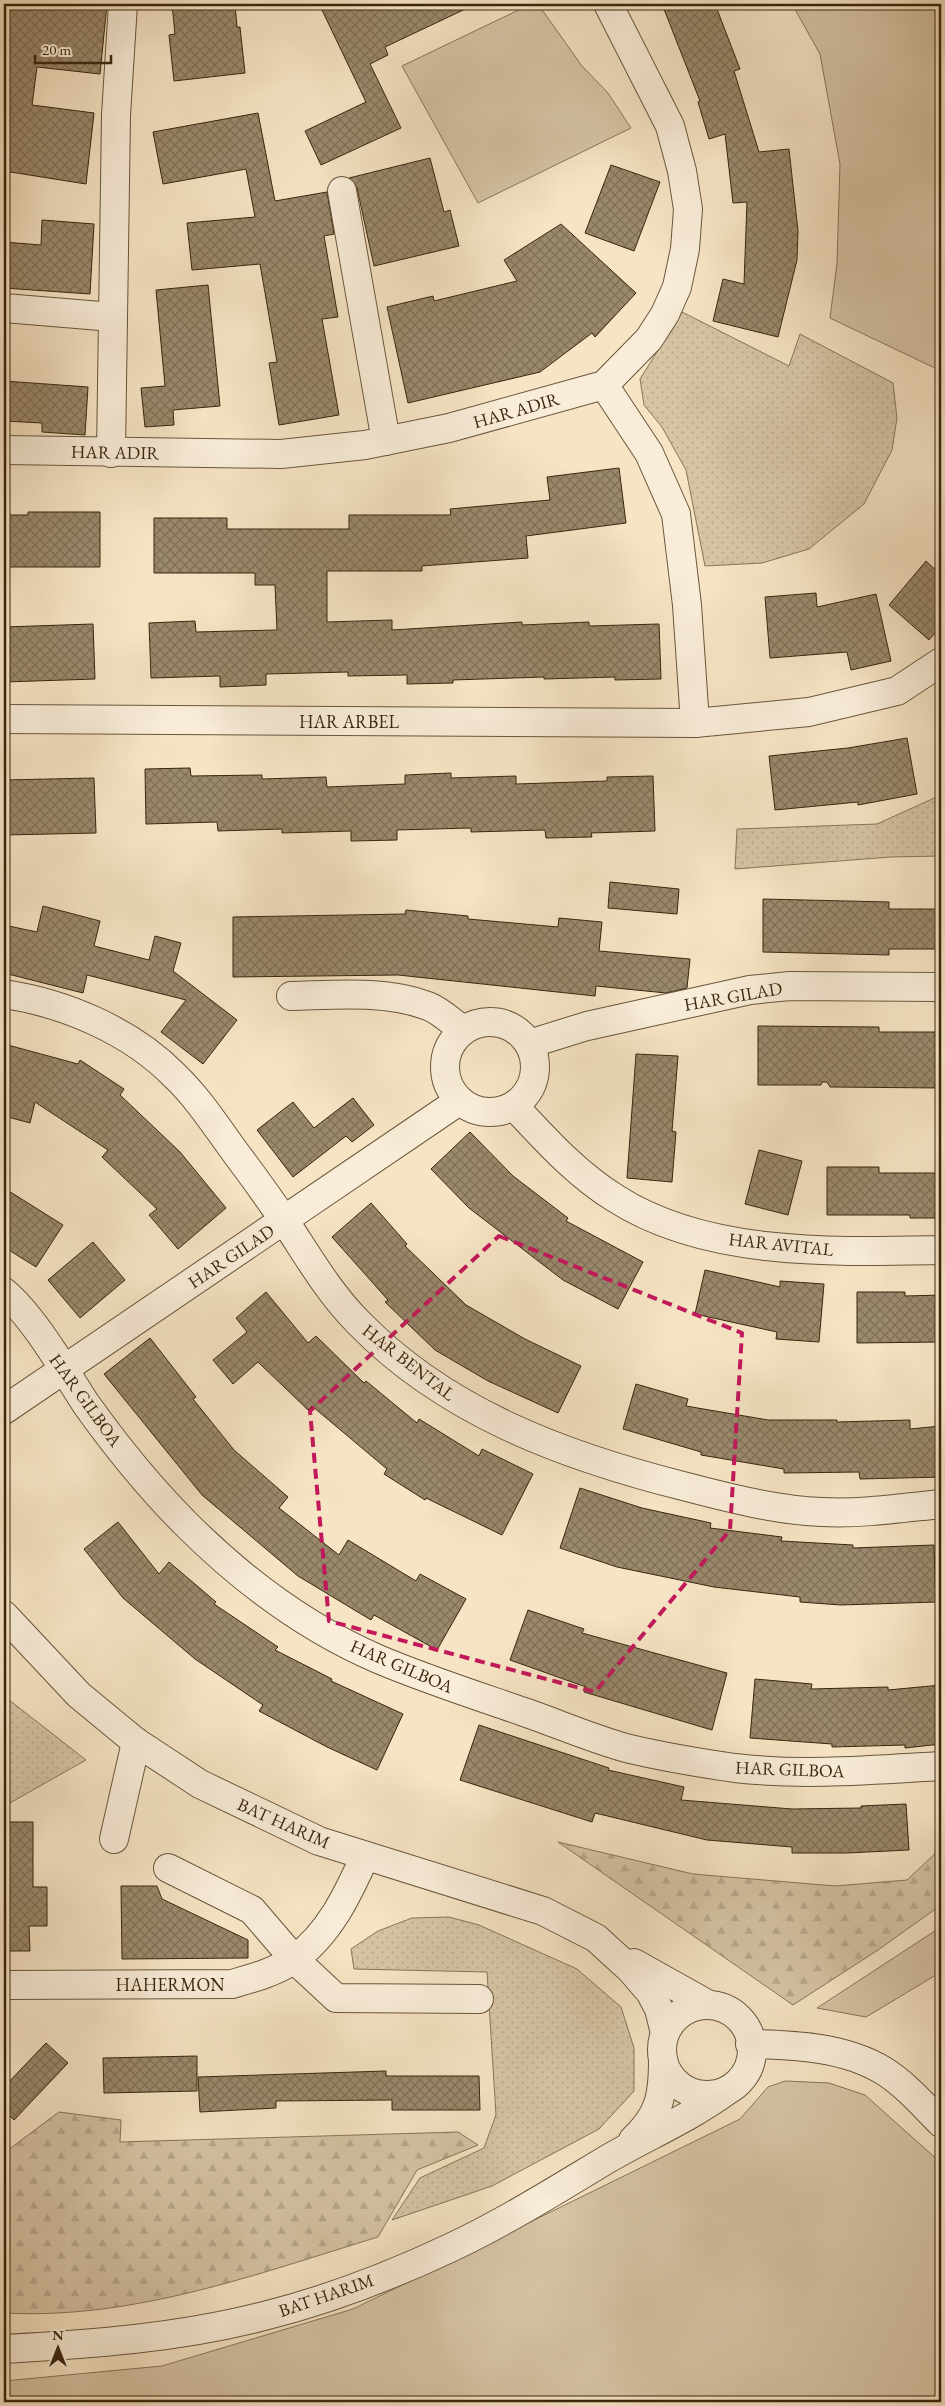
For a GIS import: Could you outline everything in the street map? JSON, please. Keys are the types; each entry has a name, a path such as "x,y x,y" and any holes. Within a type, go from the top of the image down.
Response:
{"street":[{"path":"112,453 116,116 123,4"},
{"path":"608,4 670,126 682,171 688,209 685,249 677,287 665,314 649,339 604,385 649,453 676,514 687,605 695,723"},
{"path":"342,191 386,441"},
{"path":"4,308 113,317"},
{"name":"HAR ADIR","path":"4,450 281,454 365,445 449,428 604,385"},
{"name":"HAR ARBEL","path":"4,719 695,723 809,712 897,691 941,662"},
{"name":"HAR GILAD","path":"529,1044 586,1026 750,990 790,986 941,987"},
{"name":"HAR BENTAL","path":"4,994 53,1006 101,1024 138,1046 168,1069 209,1116 284,1220 321,1276 350,1313 381,1344 426,1380 461,1403 507,1427 569,1452 631,1473 762,1505 823,1512 888,1510 941,1504"},
{"path":"291,996 372,995 401,998 430,1007 463,1030"},
{"path":"487,1022 504,1024 518,1032 529,1044 535,1059 536,1069 533,1084 525,1097 514,1106 501,1112 486,1113 472,1109 459,1101 450,1089 445,1074 445,1058 452,1042 463,1030 487,1022"},
{"name":"HAR GILAD","path":"4,1410 459,1101"},
{"name":"HAR AVITAL","path":"514,1106 583,1176 616,1199 660,1220 698,1233 748,1244 809,1250 941,1250"},
{"name":"HAR GILBOA","path":"4,1292 64,1369 88,1406 152,1487 224,1560 278,1602 318,1627 375,1658 452,1688 628,1748 689,1761 737,1768 796,1773 941,1766"},
{"name":"BAT HARIM","path":"4,1615 79,1695 136,1742 200,1784 319,1841 543,1911 596,1938 611,1950 650,1992 659,2008 665,2034"},
{"path":"114,1839 136,1742"},
{"name":"HAHERMON","path":"4,1985 232,1984 263,1975 294,1960 322,1932 344,1902 365,1856"},
{"path":"168,1868 252,1910 294,1960 336,1998 478,1999"},
{"name":"BAT HARIM","path":"611,1950 709,2005"},
{"path":"709,2005 723,2008 735,2015 744,2025 752,2052 749,2066 741,2079 728,2090 717,2094 702,2095 688,2091 677,2084 668,2073 661,2047 665,2034 672,2022 682,2013 695,2007 709,2005"},
{"path":"750,2044 816,2048 856,2059 884,2072 941,2123"},
{"name":"BAT HARIM","path":"620,2152 643,2131 655,2113 662,2095 663,2060"},
{"name":"BAT HARIM","path":"4,2349 100,2343 186,2333 265,2316 355,2287 452,2247 513,2216 620,2152 708,2104 728,2090"}],"highlighted area":[{"path":"499,1236 742,1333 730,1530 595,1692 329,1621 310,1411"}],"green space":[{"path":"531,4 538,4 582,66 608,93 631,128 478,203 402,66"},
{"path":"792,4 941,4 941,371 830,318 837,263 840,164 820,54"},
{"path":"682,312 789,366 800,334 893,383 897,418 892,450 864,504 809,549 762,563 705,566 686,470 662,427 644,405 640,379"},
{"path":"941,795 941,856 891,857 735,869 737,829 877,824"},
{"path":"4,1696 86,1760 10,1803 4,1804"},
{"path":"941,1818 941,1905 878,1950 793,2005 558,1842 693,1874 835,1886 907,1880 938,1851"},
{"path":"449,1917 479,1925 577,1969 621,2007 634,2048 634,2091 599,2129 492,2186 392,2220 420,2178 484,2148 496,2115 487,1972 354,1969 351,1949 378,1931 412,1918"},
{"path":"941,1927 941,1972 866,2017 817,2008"},
{"path":"785,2081 829,2083 865,2095 941,2163 941,2402 4,2402 4,2381 162,2366 353,2309 740,2119 768,2087"},
{"path":"59,2112 121,2120 120,2142 458,2132 478,2145 417,2170 378,2237 241,2279 147,2302 100,2309 52,2313 4,2313 4,2153"}],"building":[{"path":"4,4 63,8 63,4 107,4 100,74 37,67 32,105 94,113 86,184 4,171"},
{"path":"172,4 235,4 237,27 240,27 245,73 174,81 169,35 175,34"},
{"path":"336,4 476,4 385,47 388,55 370,64 401,128 321,165 305,131 366,102 322,10"},
{"path":"662,4 715,4 740,69 734,71 759,152 789,149 798,231 797,260 778,337 713,321 723,279 744,284 747,202 733,203 725,134 709,139 698,102 700,101"},
{"path":"258,113 275,201 327,192 334,234 324,236 338,317 322,319 339,415 279,425 269,363 277,362 260,264 192,270 187,223 255,217 246,169 163,184 153,132"},
{"path":"430,158 444,212 450,210 459,246 374,266 357,188 349,178"},
{"path":"611,165 660,182 634,251 585,233"},
{"path":"42,220 94,224 90,294 4,288 4,242 41,245"},
{"path":"561,224 636,293 595,337 592,333 540,372 408,403 387,307 433,296 434,301 517,281 504,260"},
{"path":"208,285 220,406 173,410 174,425 145,427 141,388 165,386 156,290"},
{"path":"4,381 88,387 85,435 42,432 42,423 4,421"},
{"path":"619,468 626,523 526,536 528,558 422,566 422,571 327,571 327,622 392,620 392,630 522,622 522,625 589,622 589,626 659,624 661,679 615,680 615,677 544,679 544,677 453,680 453,683 407,684 407,675 348,676 348,672 266,674 266,685 220,687 220,676 151,678 149,623 195,621 196,632 277,630 275,585 255,585 255,573 154,573 154,518 227,518 227,529 349,529 349,515 451,515 450,509 550,500 547,477"},
{"path":"28,512 100,512 100,567 4,567 4,515 28,515"},
{"path":"926,561 941,575 941,626 929,640 889,605"},
{"path":"816,593 817,607 876,594 891,661 851,670 847,652 770,658 765,597"},
{"path":"93,624 95,679 4,682 4,627"},
{"path":"907,738 917,794 858,805 858,802 775,810 769,756 848,748"},
{"path":"190,768 191,776 262,775 262,779 326,777 327,787 405,784 405,775 451,773 451,778 516,776 516,784 607,781 607,777 653,776 655,831 591,833 592,837 546,838 545,830 471,832 471,828 397,830 397,840 351,841 351,831 282,833 282,829 218,831 217,822 146,824 145,769"},
{"path":"94,778 96,833 4,835 4,780"},
{"path":"610,882 679,889 677,914 608,908"},
{"path":"763,899 889,902 889,909 941,909 941,949 889,949 889,955 763,952"},
{"path":"43,906 100,921 94,946 149,960 155,936 181,943 173,971 237,1020 203,1064 161,1032 186,1000 87,975 83,993 4,973 4,925 37,932"},
{"path":"406,910 468,916 468,919 558,927 559,918 602,922 599,951 690,959 687,988 666,993 596,986 595,996 398,975 233,977 233,917 405,914"},
{"path":"758,1026 879,1027 879,1032 941,1032 941,1088 830,1087 827,1082 822,1082 821,1085 758,1085"},
{"path":"4,1044 78,1064 80,1060 124,1089 120,1095 180,1152 226,1208 178,1249 149,1215 157,1209 102,1157 108,1150 35,1102 30,1123 4,1116"},
{"path":"636,1054 678,1056 672,1131 676,1132 672,1182 627,1178"},
{"path":"353,1098 374,1125 352,1142 346,1136 293,1177 257,1130 293,1102 314,1128"},
{"path":"470,1132 513,1176 568,1218 566,1221 643,1262 618,1309 563,1280 469,1208 431,1169"},
{"path":"759,1150 802,1161 788,1215 745,1204"},
{"path":"827,1167 879,1167 879,1173 941,1173 941,1218 910,1218 910,1215 827,1215"},
{"path":"4,1188 63,1225 36,1267 4,1247"},
{"path":"371,1203 407,1244 405,1246 466,1305 525,1339 581,1366 558,1413 488,1381 435,1350 385,1302 388,1300 332,1237"},
{"path":"93,1242 125,1280 80,1318 48,1280"},
{"path":"705,1270 780,1287 780,1281 824,1284 819,1342 776,1339 777,1332 695,1314"},
{"path":"266,1292 308,1343 316,1336 364,1383 366,1381 417,1423 419,1419 479,1456 482,1449 533,1474 502,1535 426,1498 425,1500 384,1474 387,1469 312,1406 308,1410 258,1362 233,1384 213,1360 247,1332 236,1318"},
{"path":"857,1292 905,1292 905,1296 941,1295 941,1342 857,1343"},
{"path":"150,1338 196,1397 193,1399 234,1450 288,1497 279,1508 339,1555 348,1540 416,1581 420,1574 466,1599 437,1650 374,1615 371,1620 298,1576 202,1495 104,1374"},
{"path":"636,1384 688,1399 686,1406 768,1420 837,1420 837,1422 910,1420 910,1429 941,1426 941,1477 860,1479 859,1472 784,1473 784,1469 701,1455 701,1452 623,1429"},
{"path":"580,1488 642,1508 711,1523 710,1528 782,1537 781,1541 853,1545 853,1548 934,1545 936,1602 841,1605 800,1602 800,1597 714,1587 617,1567 560,1548"},
{"path":"118,1522 159,1574 169,1562 216,1602 214,1604 278,1647 275,1650 332,1679 331,1681 403,1714 377,1770 327,1747 259,1711 263,1705 195,1659 123,1598 84,1549"},
{"path":"528,1610 584,1629 582,1633 727,1673 712,1730 584,1692 586,1687 510,1660"},
{"path":"755,1679 812,1684 811,1689 888,1687 888,1690 941,1685 941,1744 905,1748 905,1745 832,1747 832,1744 750,1738"},
{"path":"479,1725 609,1768 608,1770 684,1787 681,1800 792,1809 861,1808 861,1806 906,1804 909,1850 792,1853 792,1847 707,1840 595,1813 592,1822 460,1780"},
{"path":"4,1822 33,1822 33,1887 47,1887 47,1926 29,1926 30,1951 4,1951"},
{"path":"121,1886 157,1886 162,1899 248,1940 248,1958 122,1959"},
{"path":"46,2043 68,2063 14,2120 4,2110 4,2087"},
{"path":"197,2056 197,2091 104,2093 103,2058"},
{"path":"386,2071 386,2076 479,2076 480,2110 392,2110 392,2100 276,2101 276,2108 200,2112 198,2077"}]}
